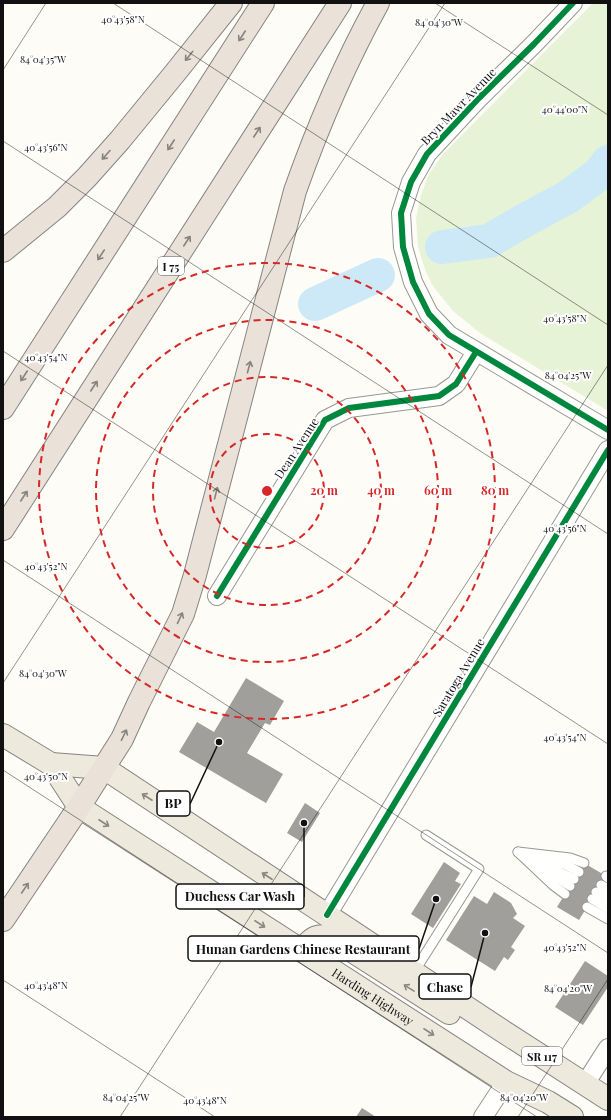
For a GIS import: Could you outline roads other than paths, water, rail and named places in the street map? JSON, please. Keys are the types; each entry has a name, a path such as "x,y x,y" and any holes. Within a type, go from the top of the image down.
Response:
{"highway":[{"path":"3,251 57,207 87,177 130,128 231,3"},
{"path":"3,408 263,3"},
{"name":"I 75","path":"3,529 340,3"},
{"path":"3,920 79,807 122,739 182,614 195,575 295,190 328,105 378,3"}],"main road":[{"name":"Harding Highway","path":"3,735 51,764 79,807 506,1082 548,1102 572,1117"},
{"name":"Harding Highway","path":"51,764 104,768 608,1099"},
{"path":"301,950 315,937 330,937 486,1037 499,1042 530,1048"}],"street":[{"name":"Bryn Mawr Avenue","path":"573,3 479,98 427,154 411,182 401,213 402,247 413,282 429,314 449,335 608,430"},
{"name":"Dean Avenue","path":"217,596 325,420 349,408 439,396 456,384 476,352"},
{"name":"Saratoga Avenue","path":"327,915 608,450"},
{"path":"585,1084 608,1048"},
{"path":"483,1117 506,1082"}],"lane":[{"path":"414,972 479,869 426,835"},
{"path":"518,852 570,858 584,863"},
{"path":"518,852 566,865 572,883 553,885 518,852"},
{"path":"597,895 608,899"},
{"path":"597,895 608,909"},
{"path":"597,895 608,919"}],"waterway":[{"path":"442,247 489,241 568,197 599,174 608,162"},
{"path":"315,304 378,275"}],"place":[{"name":"BP","path":"219,742"},
{"name":"Duchess Car Wash","path":"304,823"},
{"name":"Hunan Gardens Chinese Restaurant","path":"436,899"},
{"name":"Chase","path":"485,933"}]}
